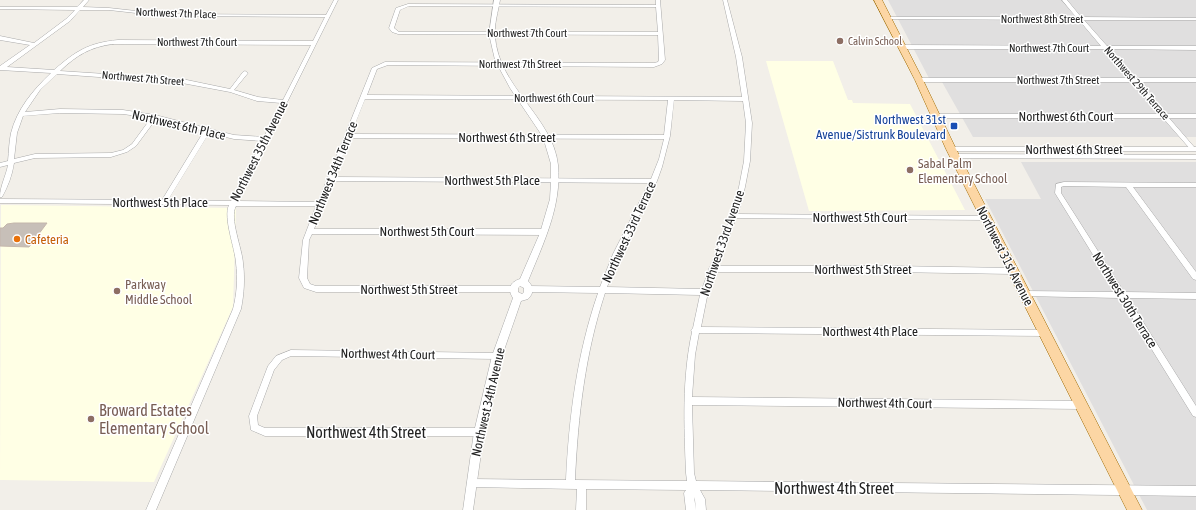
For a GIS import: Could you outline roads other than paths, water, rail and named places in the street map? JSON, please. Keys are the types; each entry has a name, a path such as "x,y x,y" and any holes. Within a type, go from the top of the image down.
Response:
{"main road":[{"name":"Northwest 31st Avenue","path":"878,0 920,80 953,153 1135,510"}],"street":[{"path":"1,68 52,32 87,0"},
{"name":"Northwest 35th Avenue","path":"150,510 237,310 241,296 240,267 230,218 230,210 336,0"},
{"path":"607,0 607,6"},
{"path":"658,0 660,34"},
{"name":"Northwest 33rd Avenue","path":"701,510 700,498 693,486 690,473 688,401 691,355 704,292 734,216 742,186 746,161 749,123 739,57 725,0"},
{"name":"Northwest 29th Terrace","path":"1064,0 1195,149"},
{"path":"658,6 497,3 492,39 499,64 546,137 553,158 555,181 553,206 526,286 529,292 525,296 515,293 515,285 526,286 602,290 704,292"},
{"name":"Northwest 7th Court","path":"497,3 402,6 398,9 391,28 394,32 660,34"},
{"name":"Northwest 7th Place","path":"0,8 109,9 163,15 328,16"},
{"name":"Northwest 8th Street","path":"888,18 1196,19"},
{"name":"Northwest 7th Street","path":"380,65 387,63 654,65 660,63 662,60 660,34"},
{"path":"0,38 33,44"},
{"name":"Northwest 7th Court","path":"0,195 11,172 14,134 20,114 33,95 79,52 105,43 126,42 314,43"},
{"name":"Northwest 7th Court","path":"903,47 1196,48"},
{"name":"Northwest 34th Terrace","path":"307,286 303,278 306,240 375,68 380,65"},
{"name":"Northwest 7th Street","path":"1,68 182,81 231,91 257,99 284,102"},
{"path":"231,91 245,73"},
{"name":"Northwest 7th Street","path":"920,80 1196,80"},
{"name":"Northwest 6th Court","path":"363,97 746,99"},
{"name":"Northwest 33rd Terrace","path":"570,484 576,400 591,326 613,261 654,181 667,138 671,99"},
{"name":"Northwest 6th Place","path":"20,114 92,111 123,112 155,117 234,137 266,139"},
{"name":"Northwest 6th Court","path":"936,116 1196,116"},
{"path":"0,165 35,156 111,155 125,151 134,145 155,117"},
{"path":"164,202 207,131"},
{"name":"Northwest 6th Street","path":"348,136 667,138"},
{"name":"Northwest 6th Street","path":"953,153 1195,149"},
{"name":"Northwest 6th Street","path":"953,153 1196,157"},
{"name":"Northwest 5th Place","path":"330,179 654,181"},
{"name":"Northwest 30th Terrace","path":"1128,185 1064,184 1058,186 1058,193 1196,413"},
{"path":"1128,185 1196,185"},
{"path":"1128,185 1196,277"},
{"name":"Northwest 5th Place","path":"0,201 320,204"},
{"name":"Northwest 5th Court","path":"734,216 986,218"},
{"name":"Northwest 5th Court","path":"309,231 544,232"},
{"name":"Northwest 5th Street","path":"712,269 1013,271"},
{"name":"Northwest 5th Street","path":"307,286 316,289 515,293"},
{"name":"Northwest 34th Avenue","path":"468,510 479,432 497,356 515,293"},
{"path":"1025,294 1196,296"},
{"name":"Northwest 4th Place","path":"695,330 1044,333"},
{"name":"Northwest 4th Court","path":"254,427 253,416 271,368 279,358 292,354 497,356"},
{"name":"Northwest 4th Court","path":"688,401 1082,405"},
{"name":"Northwest 4th Street","path":"254,427 265,432 479,432"},
{"name":"Northwest 4th Street","path":"472,483 1196,491"},
{"path":"581,510 582,485"},
{"name":"Northwest 33rd Avenue","path":"691,510 689,493 693,486"}],"place":[{"name":"Calvin School","path":"840,41"},
{"name":"Northwest 31st Avenue/Sistrunk Boulevard","path":"954,126"},
{"name":"Sabal Palm Elementary School","path":"910,170"},
{"name":"Cafeteria","path":"17,239"},
{"name":"Parkway Middle School","path":"117,291"},
{"name":"Broward Estates Elementary School","path":"91,419"}]}
